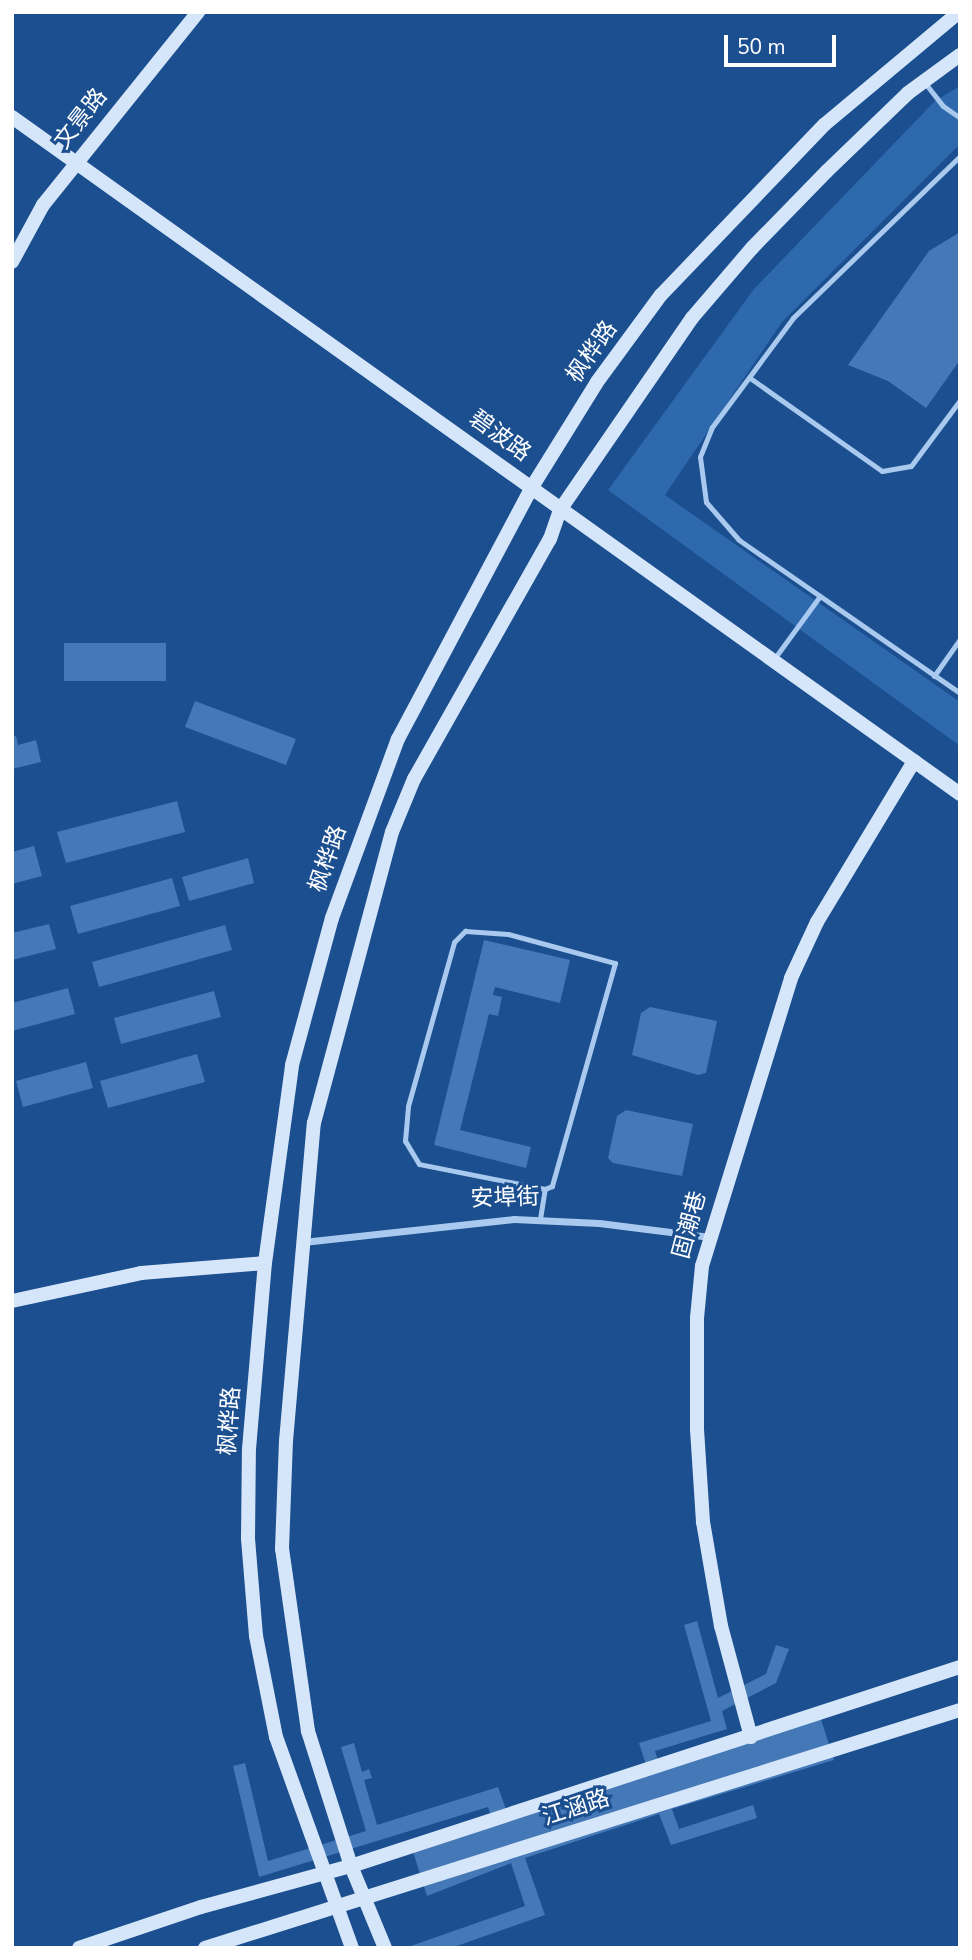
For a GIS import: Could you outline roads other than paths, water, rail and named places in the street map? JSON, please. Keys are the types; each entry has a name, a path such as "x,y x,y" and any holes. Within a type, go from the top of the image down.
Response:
{"main road":[{"name":"文景路","path":"12,262 43,205 198,12"},
{"name":"枫桦路","path":"352,1948 323,1874 276,1737 256,1636 248,1538 249,1461 265,1263 292,1065 361,831 398,739 532,487 597,382 661,295 824,125 959,12"},
{"path":"385,1948 351,1866 308,1731 282,1549 302,1242 314,1123 392,832 414,779 550,539 560,510 692,318 735,268 827,171 924,81 960,55"},
{"name":"碧波路","path":"12,117 960,794"},
{"name":"固潮巷","path":"751,1737 709,1574 698,1468 696,1318 710,1237 790,978 817,922 914,761"},
{"path":"12,1301 141,1273 265,1263"},
{"name":"江涵路","path":"323,1874 960,1667"},
{"name":"江涵路","path":"205,1948 960,1710"},
{"path":"79,1948 323,1874"}],"street":[{"name":"安埠街","path":"302,1242 482,1220 540,1219 710,1237"}],"lane":[{"path":"924,81 943,106 960,118"},
{"path":"960,156 793,318 712,427 700,457 706,502 739,540 960,693"},
{"path":"750,378 882,471 911,466 960,400"},
{"path":"773,661 820,596"},
{"path":"934,676 960,639"},
{"path":"465,931 508,934 615,963 552,1186 545,1189 419,1164 405,1140 408,1106 454,942 465,931"},
{"path":"540,1219 545,1189"}]}
